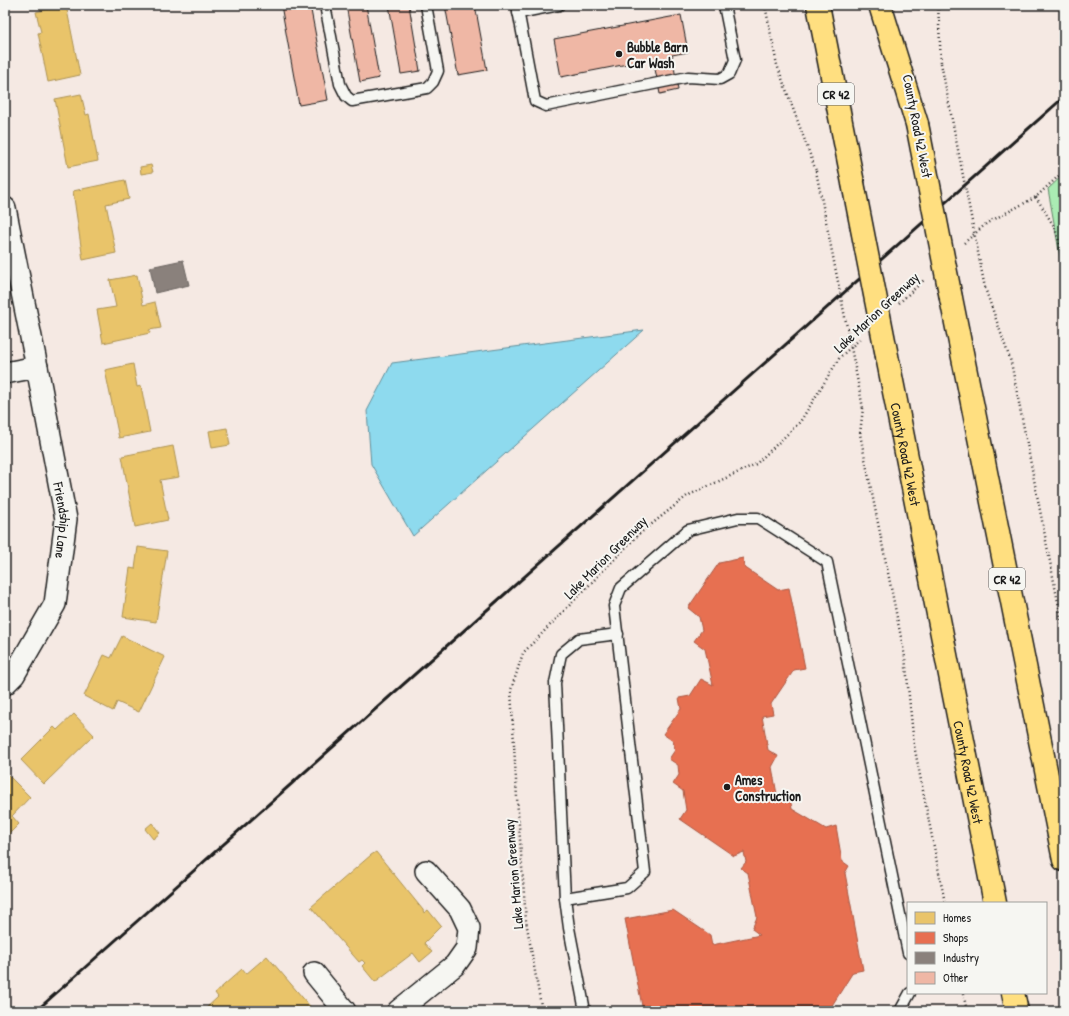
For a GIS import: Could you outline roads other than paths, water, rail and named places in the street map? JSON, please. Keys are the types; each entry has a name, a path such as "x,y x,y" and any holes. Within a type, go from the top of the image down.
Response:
{"highway":[{"name":"County Road 42 West","path":"818,5 995,902"},
{"path":"880,5 918,124"},
{"name":"County Road 42 West","path":"894,5 951,298 1064,860"},
{"path":"1013,994 1016,1011"}],"street":[{"name":"Friendship Lane","path":"5,208 66,519 55,604 14,675 5,684"},
{"path":"5,373 37,367"},
{"path":"398,1011 455,965 467,948 469,928 460,909 426,871"},
{"path":"314,973 345,1011"}],"lane":[{"path":"324,5 340,84 346,96 352,101 427,88 433,82 438,71 426,5"},
{"path":"559,5 517,9 535,101 546,106 688,77 720,80 729,74 735,60 724,5"},
{"path":"565,898 627,888 646,872 614,606 621,588 688,530 738,518 758,518 827,562 907,948"},
{"path":"585,1011 569,928 565,898 555,683 561,654 579,640 618,634"},
{"path":"900,1011 909,994"}],"water":[{"path":"644,330 413,536 371,464 367,411 392,363"}],"railway":[{"path":"36,1011 1064,97"}],"place":[{"name":"Bubble Barn Car Wash","path":"619,54"},
{"name":"Ames Construction","path":"727,787"}]}
